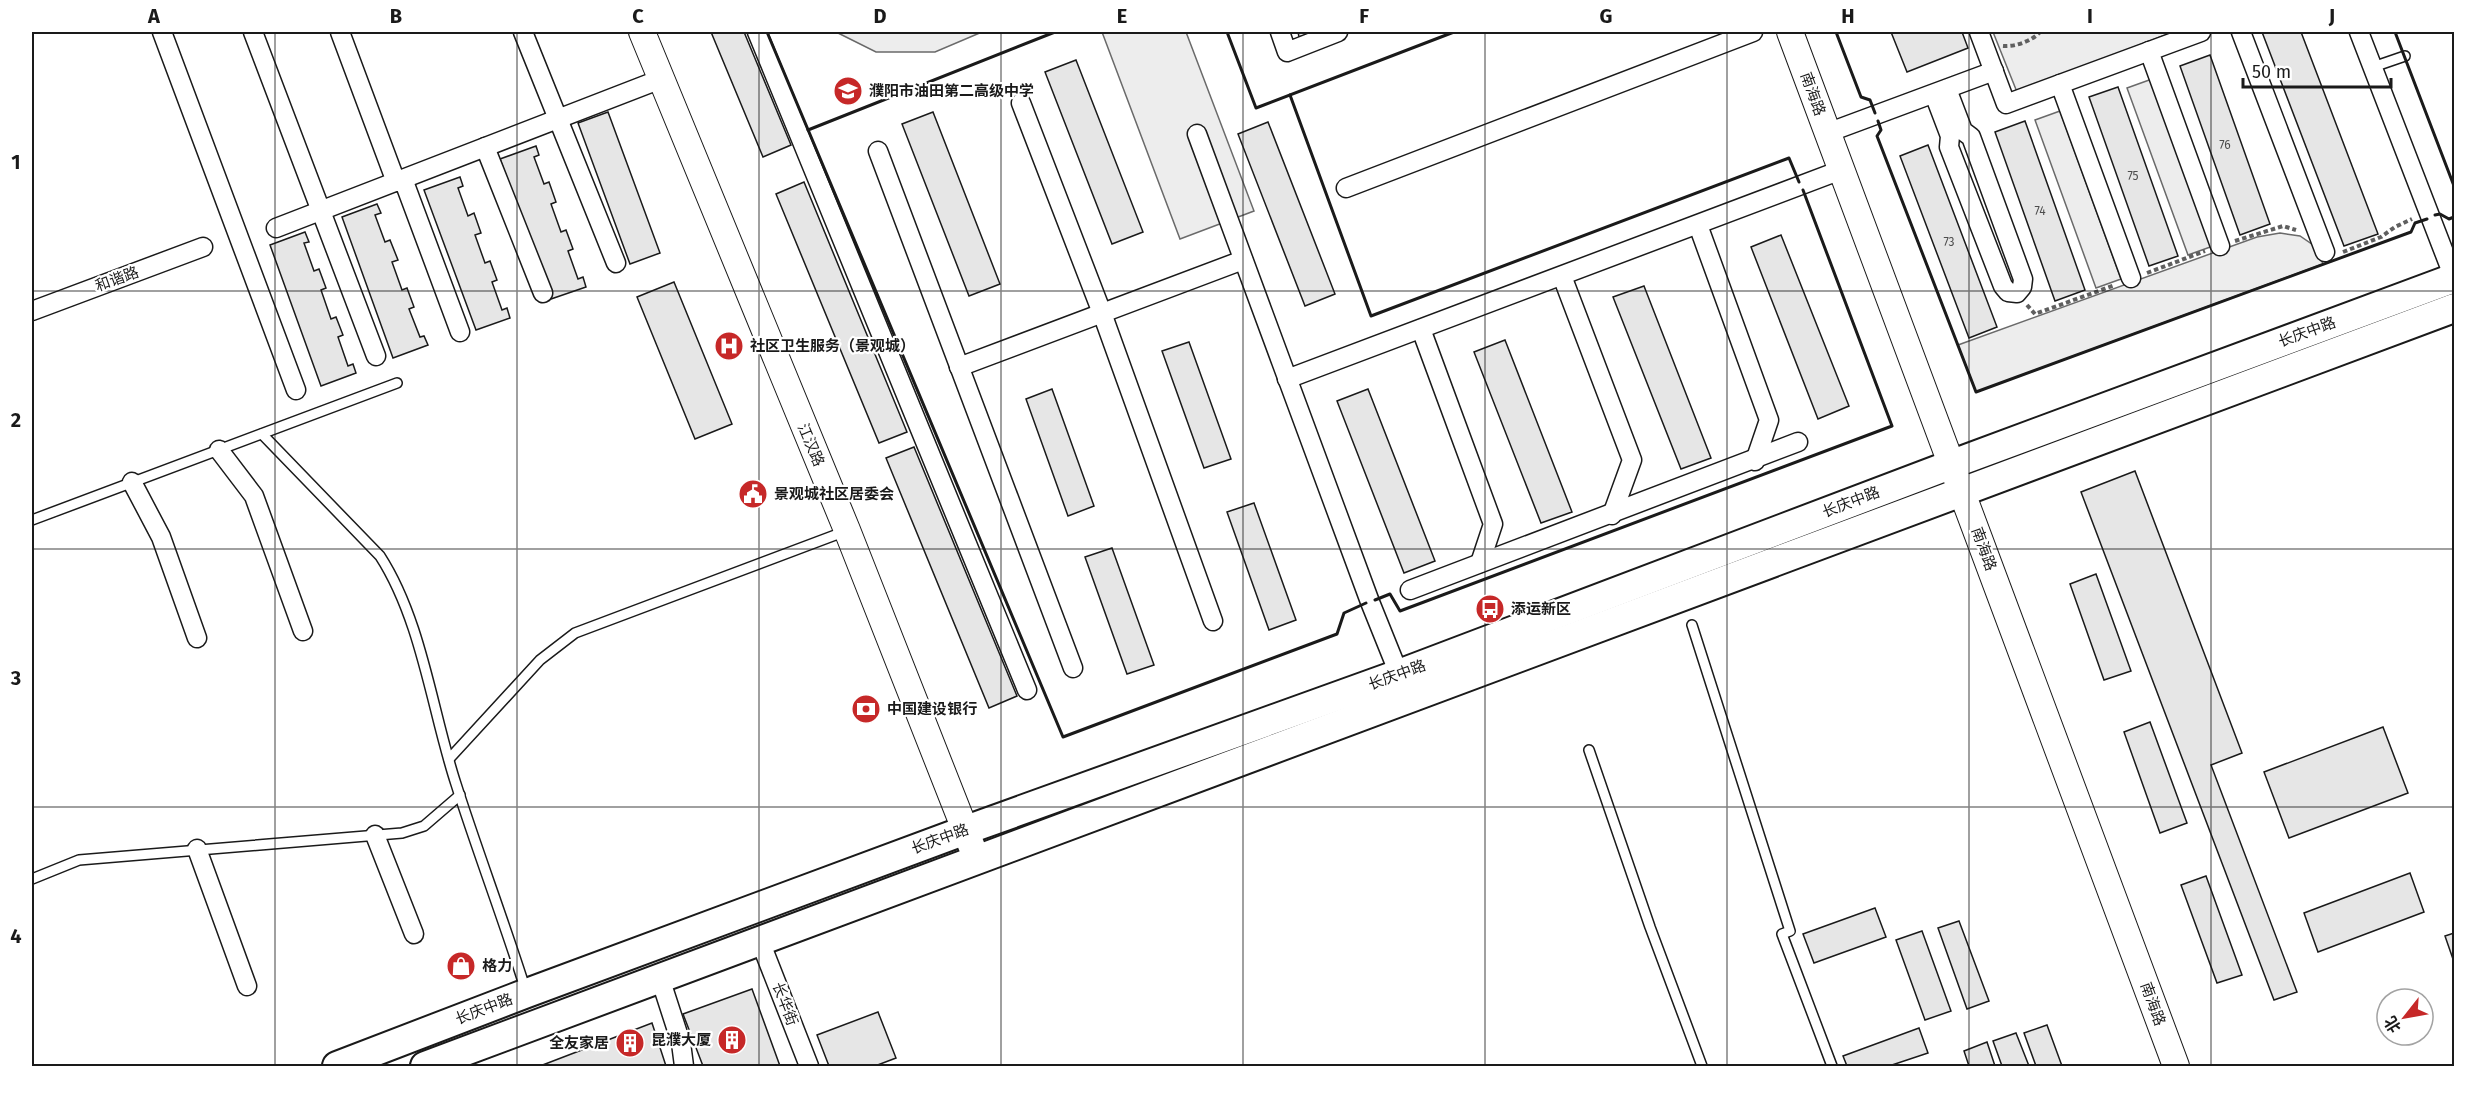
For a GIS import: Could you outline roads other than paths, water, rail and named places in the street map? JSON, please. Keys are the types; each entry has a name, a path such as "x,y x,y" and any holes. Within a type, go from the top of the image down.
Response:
{"main road":[{"name":"长庆中路","path":"341,1066 527,993 966,830 1400,674 1953,464 2454,278"},
{"name":"长庆中路","path":"425,1066 2454,308"}],"street":[{"path":"162,32 296,390"},
{"path":"253,32 376,356"},
{"path":"340,32 460,332"},
{"path":"523,32 616,263"},
{"name":"江汉路","path":"642,32 847,530 977,860"},
{"path":"757,32 1027,690"},
{"path":"1280,32 1287,52 1338,32"},
{"path":"1346,188 1753,32"},
{"name":"南海路","path":"1790,32 2176,1066"},
{"path":"1982,38 2006,104 2201,32"},
{"path":"2241,32 2325,252"},
{"path":"2359,32 2454,278"},
{"path":"2149,51 2220,246"},
{"path":"1827,134 1994,71"},
{"path":"276,228 661,79"},
{"path":"2060,84 2132,278"},
{"path":"1940,91 1956,133 1949,147 2003,286 2008,292 2017,293 2022,287 2023,279 1971,137 1956,133"},
{"path":"1021,103 1102,313 1213,621"},
{"path":"1197,134 1287,379 1400,674"},
{"path":"485,147 543,292"},
{"path":"878,151 1073,668"},
{"path":"1287,379 1841,170"},
{"path":"1698,225 1769,420 1755,460"},
{"name":"和谐路","path":"32,311 203,247"},
{"path":"959,367 1243,260"},
{"path":"1562,276 1632,460 1612,515"},
{"path":"1421,329 1493,524 1480,563"},
{"path":"1410,590 1612,515 1798,442"},
{"path":"219,450 254,496 303,631"},
{"path":"132,482 161,537 197,638"},
{"path":"375,836 414,934"},
{"path":"197,849 247,986"},
{"name":"长华街","path":"760,941 809,1066"},
{"path":"660,978 681,1043 684,1066"}],"lane":[{"path":"2373,67 2405,56"},
{"path":"32,520 397,383"},
{"path":"262,434 380,556 394,578 407,610 460,795 527,993"},
{"path":"449,759 540,660 557,644 575,633 847,530"},
{"path":"1692,626 1790,931 1782,934 1832,1066"},
{"path":"1589,750 1650,927 1702,1066"},
{"path":"32,879 79,860 402,833 424,826 460,795"}],"place":[{"name":"濮阳市油田第二高级中学","path":"848,91"},
{"name":"社区卫生服务（景观城）","path":"729,346"},
{"name":"景观城社区居委会","path":"753,494"},
{"name":"添运新区","path":"1490,609"},
{"name":"中国建设银行","path":"866,709"},
{"name":"格力","path":"461,966"},
{"name":"昆濮大厦","path":"732,1040"},
{"name":"全友家居","path":"630,1043"}]}
